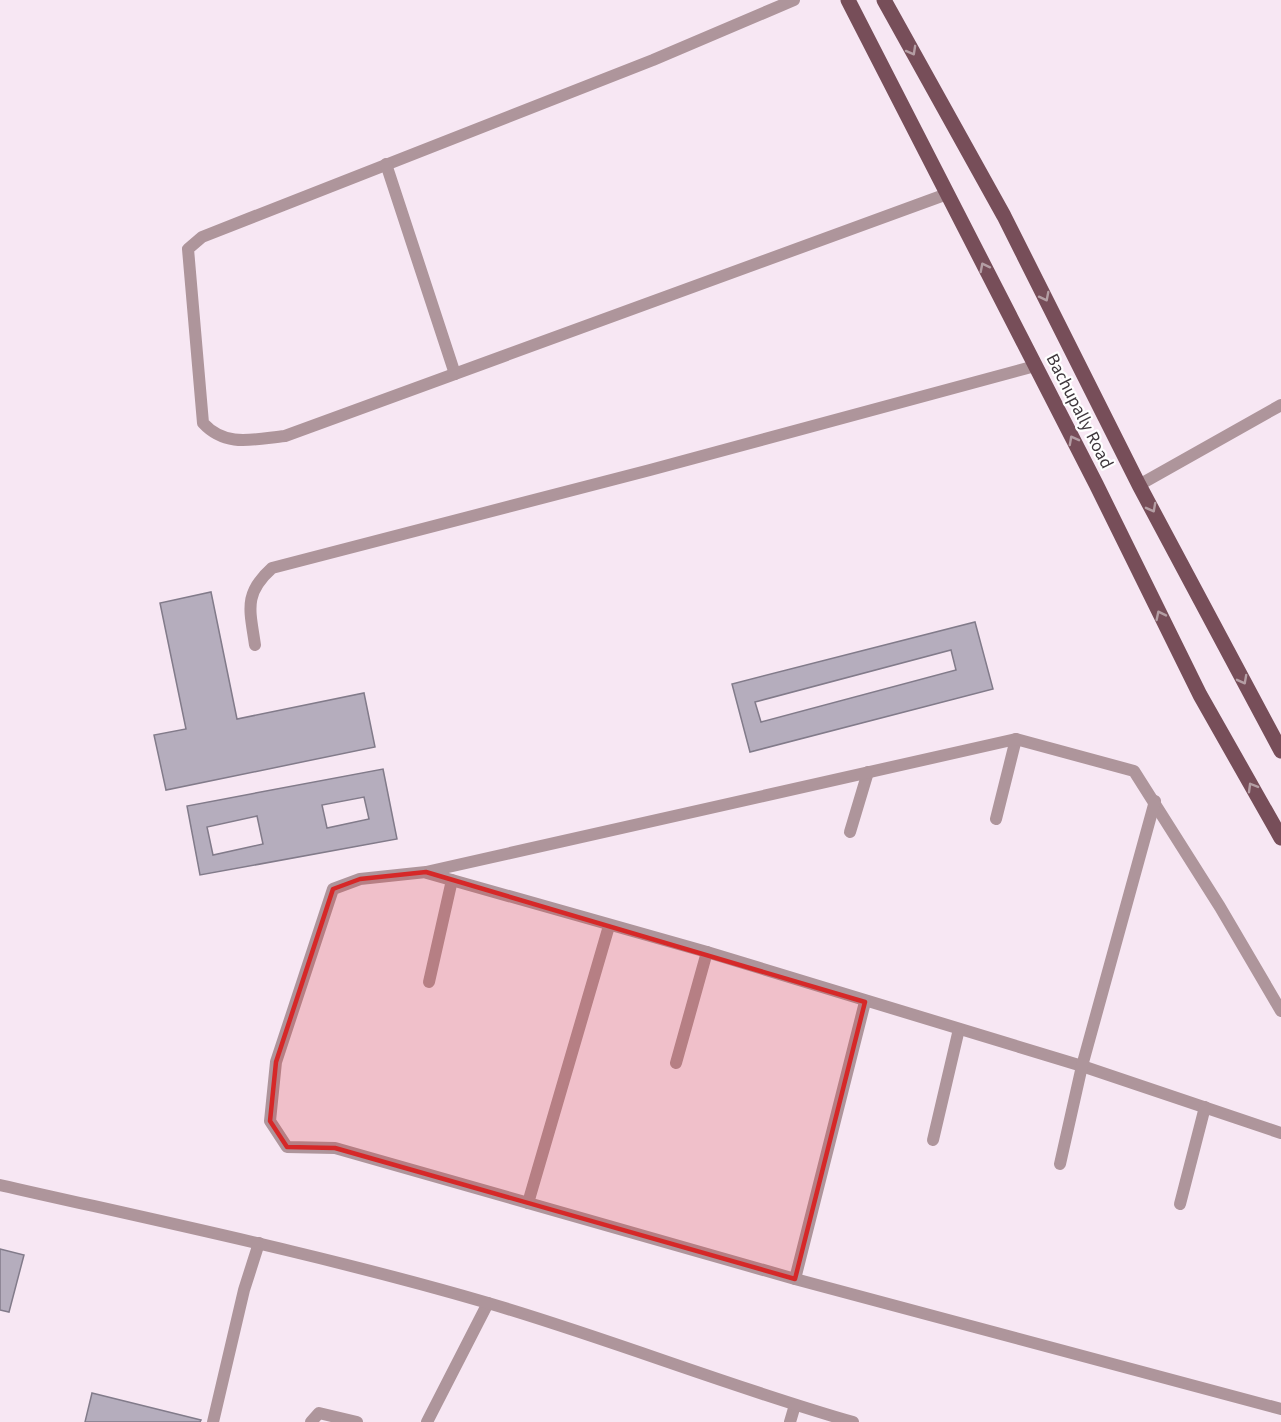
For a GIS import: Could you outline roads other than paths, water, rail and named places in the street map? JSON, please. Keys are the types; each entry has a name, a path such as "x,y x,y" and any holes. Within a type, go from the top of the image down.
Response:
{"main road":[{"name":"Bachupally Road","path":"848,0 1200,695 1281,838"},
{"name":"Bachupally Road","path":"884,0 1004,216 1139,485 1281,751"}],"street":[{"path":"794,0 653,60 202,237 188,249 203,423 215,435 233,440 285,436 947,194"},
{"path":"386,164 455,374"},
{"path":"255,645 251,596 253,590 272,568 650,470 1035,366"},
{"path":"1139,485 1281,405"},
{"path":"996,819 1016,739"},
{"path":"1281,1011 1155,801 1134,771 1016,739 426,873 360,879 333,889 276,1062 270,1121 287,1147 335,1148 795,1279 1281,1409"},
{"path":"850,832 868,772"},
{"path":"1060,1164 1082,1065 1155,801"},
{"path":"426,873 707,952 865,1002 1082,1065 1281,1133"},
{"path":"429,982 452,880"},
{"path":"528,1203 609,926"},
{"path":"676,1063 707,952"},
{"path":"795,1279 865,1002"},
{"path":"933,1140 959,1029"},
{"path":"1180,1204 1204,1107"},
{"path":"0,1185 259,1243 488,1304 853,1422"},
{"path":"213,1422 244,1290 259,1243"},
{"path":"427,1422 488,1304"},
{"path":"790,1422 795,1405"},
{"path":"311,1422 318,1413 357,1422"}]}
